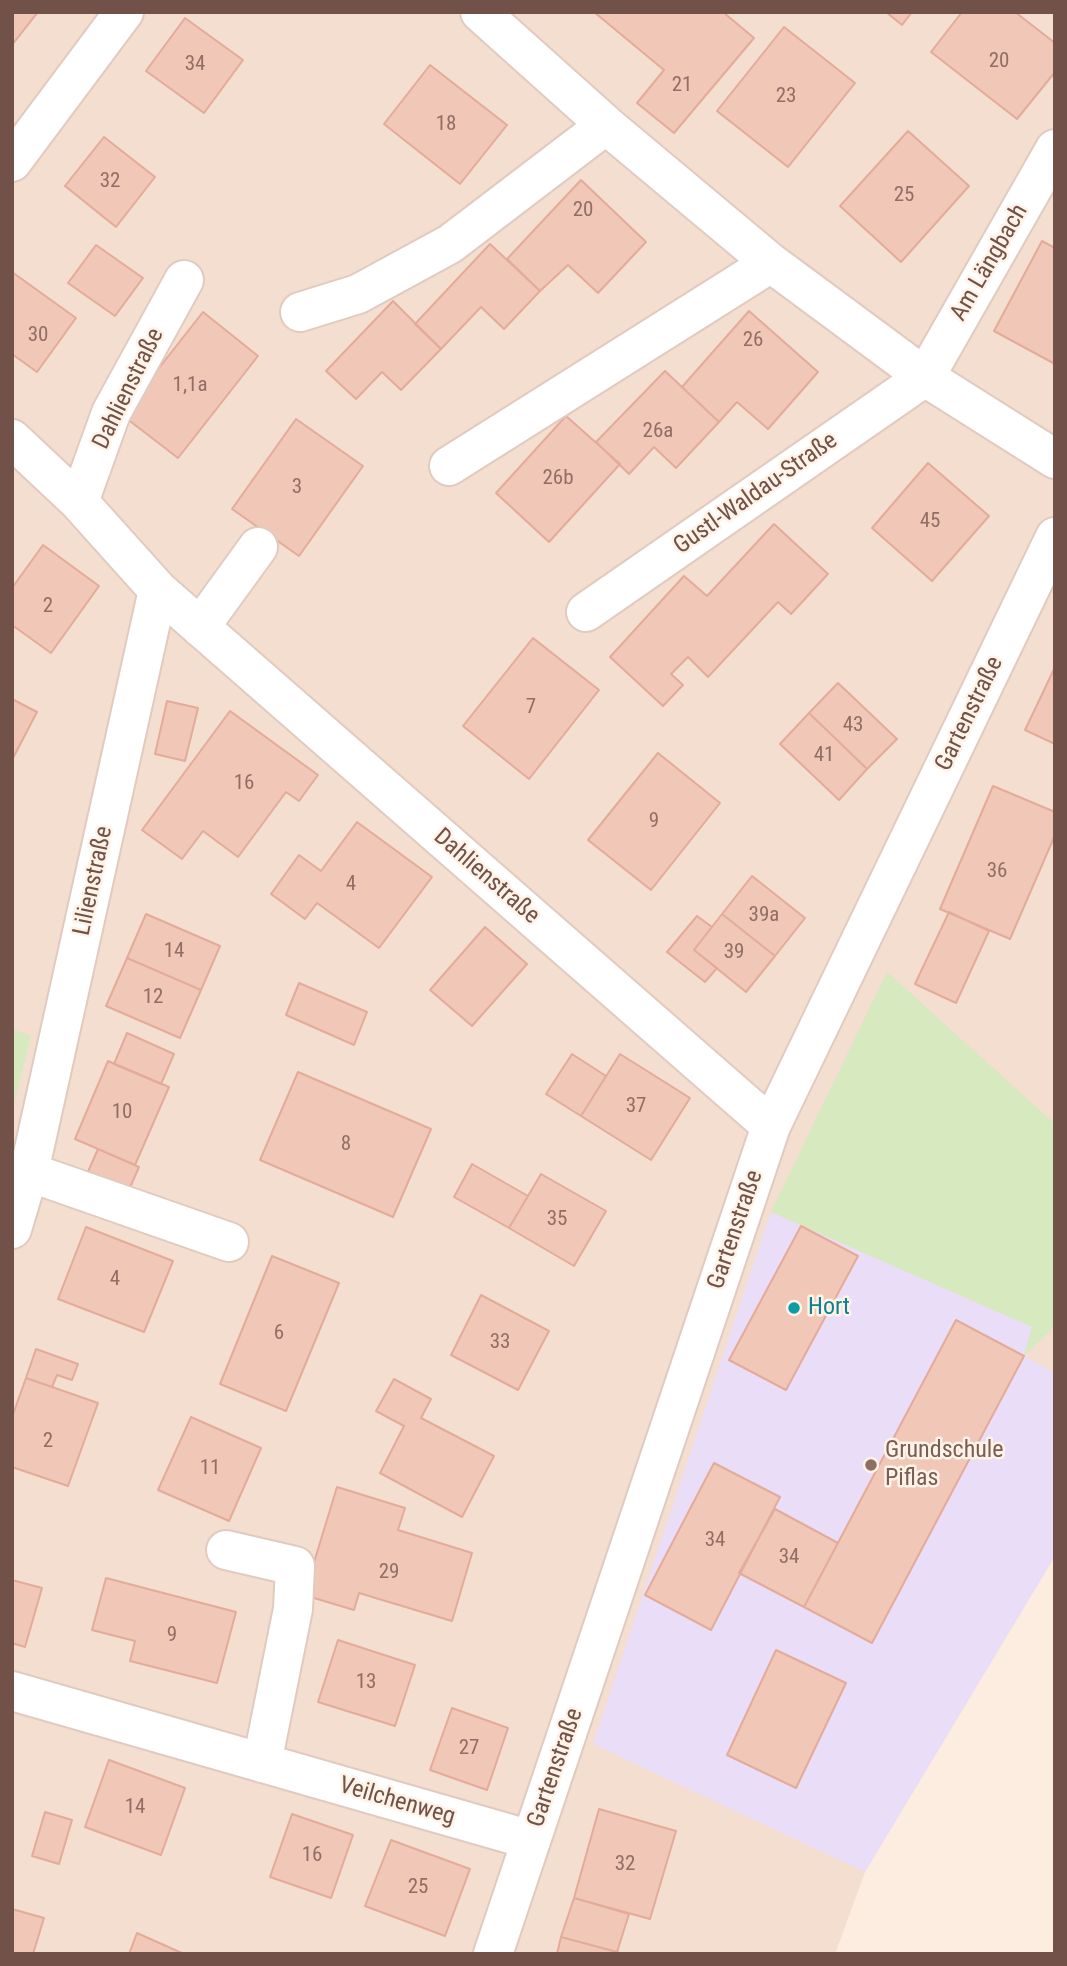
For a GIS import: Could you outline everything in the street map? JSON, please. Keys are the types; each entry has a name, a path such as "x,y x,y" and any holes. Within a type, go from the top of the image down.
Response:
{"street":[{"path":"12,162 124,12"},
{"path":"481,12 606,125 771,263 925,377 1055,459"},
{"path":"300,312 358,294 450,244 606,125"},
{"name":"Am Längbach","path":"925,377 1055,149"},
{"path":"449,466 771,263"},
{"name":"Dahlienstraße","path":"79,502 111,413 184,280"},
{"name":"Gustl-Waldau-Straße","path":"586,612 925,377"},
{"name":"Dahlienstraße","path":"12,439 79,502 158,590 771,1126"},
{"name":"Gartenstraße","path":"492,1954 771,1126 1055,537"},
{"path":"200,627 258,547"},
{"name":"Lilienstraße","path":"12,1229 29,1172 158,590"},
{"path":"29,1172 229,1242"},
{"path":"226,1549 295,1566 293,1609 262,1763"},
{"name":"Veilchenweg","path":"12,1691 531,1840"}],"shaded area":[{"path":"12,12 1055,12 1055,1556 865,1872 835,1954 12,1954"},
{"name":"Grundschule Piflas","path":"771,1212 1032,1327 1024,1356 1055,1373 1055,1556 865,1872 593,1744"}],"green space":[{"path":"887,972 1055,1124 1055,1326 1024,1356 1032,1327 771,1212"},
{"path":"12,1029 31,1036 12,1112"}],"building":[{"path":"12,12 38,12 12,45"},
{"path":"594,12 723,12 754,38 674,133 637,103 664,70"},
{"path":"886,12 912,12 902,25"},
{"path":"962,12 1015,12 1055,43 1055,72 1017,119 931,52"},
{"path":"185,18 243,60 204,113 146,71"},
{"path":"784,27 855,83 788,167 717,111"},
{"path":"430,65 507,125 460,184 384,124"},
{"path":"908,131 969,186 901,262 840,206"},
{"path":"104,137 155,177 116,227 65,186"},
{"path":"581,180 646,242 598,293 568,265 540,291 507,259"},
{"path":"1042,241 1055,248 1055,364 994,331"},
{"path":"490,244 540,291 504,329 481,307 441,349 415,324"},
{"path":"96,245 143,278 115,316 68,283"},
{"path":"12,272 76,318 37,372 12,354"},
{"path":"393,301 441,349 401,390 382,372 356,399 326,371"},
{"path":"749,311 818,372 768,429 737,402 719,422 682,387"},
{"path":"203,312 258,356 178,458 122,415"},
{"path":"665,371 719,422 676,468 654,447 629,474 596,442"},
{"path":"566,416 620,464 549,542 496,493"},
{"path":"296,419 363,466 299,556 232,509"},
{"path":"928,463 989,516 932,581 872,528"},
{"path":"774,524 828,574 791,614 778,602 708,677 688,657 671,674 683,685 663,706 610,657 684,576 707,596"},
{"path":"43,545 99,586 51,653 12,625 12,588"},
{"path":"533,638 599,690 529,779 463,726"},
{"path":"1055,667 1055,744 1025,730"},
{"path":"838,683 897,739 867,769 809,713"},
{"path":"12,699 37,712 12,760"},
{"path":"167,701 198,708 185,761 155,754"},
{"path":"230,711 318,775 299,801 286,792 238,857 203,831 182,859 142,830"},
{"path":"809,713 867,769 839,800 780,744"},
{"path":"658,753 720,803 651,890 588,840"},
{"path":"993,786 1055,812 1055,835 1010,939 940,909"},
{"path":"357,822 432,877 379,948 317,903 305,919 271,894 299,855 321,871"},
{"path":"752,876 805,918 775,956 722,914"},
{"path":"949,912 989,931 956,1003 915,984"},
{"path":"146,914 220,946 201,990 127,958"},
{"path":"722,914 775,956 746,992 694,950"},
{"path":"697,916 712,927 694,950 717,968 705,982 667,952"},
{"path":"485,927 527,964 472,1026 430,990"},
{"path":"127,958 201,990 180,1038 106,1006"},
{"path":"299,983 367,1012 354,1045 286,1015"},
{"path":"127,1033 174,1054 161,1084 114,1064"},
{"path":"572,1054 606,1076 581,1116 546,1094"},
{"path":"620,1054 690,1098 651,1160 581,1116"},
{"path":"108,1061 169,1087 135,1165 75,1139"},
{"path":"298,1072 431,1129 393,1217 260,1160"},
{"path":"98,1149 139,1167 128,1192 87,1174"},
{"path":"472,1164 528,1196 509,1228 454,1197"},
{"path":"541,1174 606,1211 574,1266 509,1228"},
{"name":"Hort","path":"801,1226 858,1256 786,1390 729,1360"},
{"path":"86,1227 173,1261 144,1332 58,1299"},
{"path":"272,1256 339,1283 286,1411 220,1384"},
{"path":"481,1295 549,1331 518,1390 451,1355"},
{"path":"956,1320 1024,1356 872,1643 804,1607"},
{"path":"36,1349 78,1364 72,1380 57,1375 52,1387 26,1378"},
{"path":"26,1378 98,1403 68,1486 12,1467 12,1417"},
{"path":"394,1379 431,1399 421,1418 494,1456 462,1517 380,1473 404,1426 376,1411"},
{"path":"191,1417 261,1448 229,1521 158,1490"},
{"path":"714,1463 780,1497 711,1630 645,1595"},
{"path":"337,1487 405,1508 398,1530 472,1553 452,1621 359,1593 354,1610 304,1595"},
{"path":"775,1509 838,1543 804,1607 739,1573"},
{"path":"106,1578 236,1612 217,1683 130,1661 135,1641 92,1630"},
{"path":"12,1580 42,1588 25,1647 12,1643"},
{"path":"338,1640 415,1665 395,1726 318,1702"},
{"path":"776,1650 846,1683 796,1788 727,1755"},
{"path":"452,1708 508,1728 487,1790 430,1770"},
{"path":"109,1760 185,1788 161,1855 85,1827"},
{"path":"599,1809 676,1831 650,1919 574,1898"},
{"path":"45,1812 72,1820 59,1864 32,1856"},
{"path":"292,1814 353,1835 331,1898 270,1877"},
{"path":"391,1840 470,1869 445,1936 365,1906"},
{"path":"574,1898 629,1914 617,1952 561,1937"},
{"path":"12,1909 44,1918 33,1954 12,1954"},
{"path":"137,1933 184,1954 129,1954"},
{"path":"561,1937 617,1952 622,1954 557,1954"}],"place":[{"name":"Hort","path":"794,1308"},
{"name":"Grundschule Piflas","path":"871,1465"}]}
